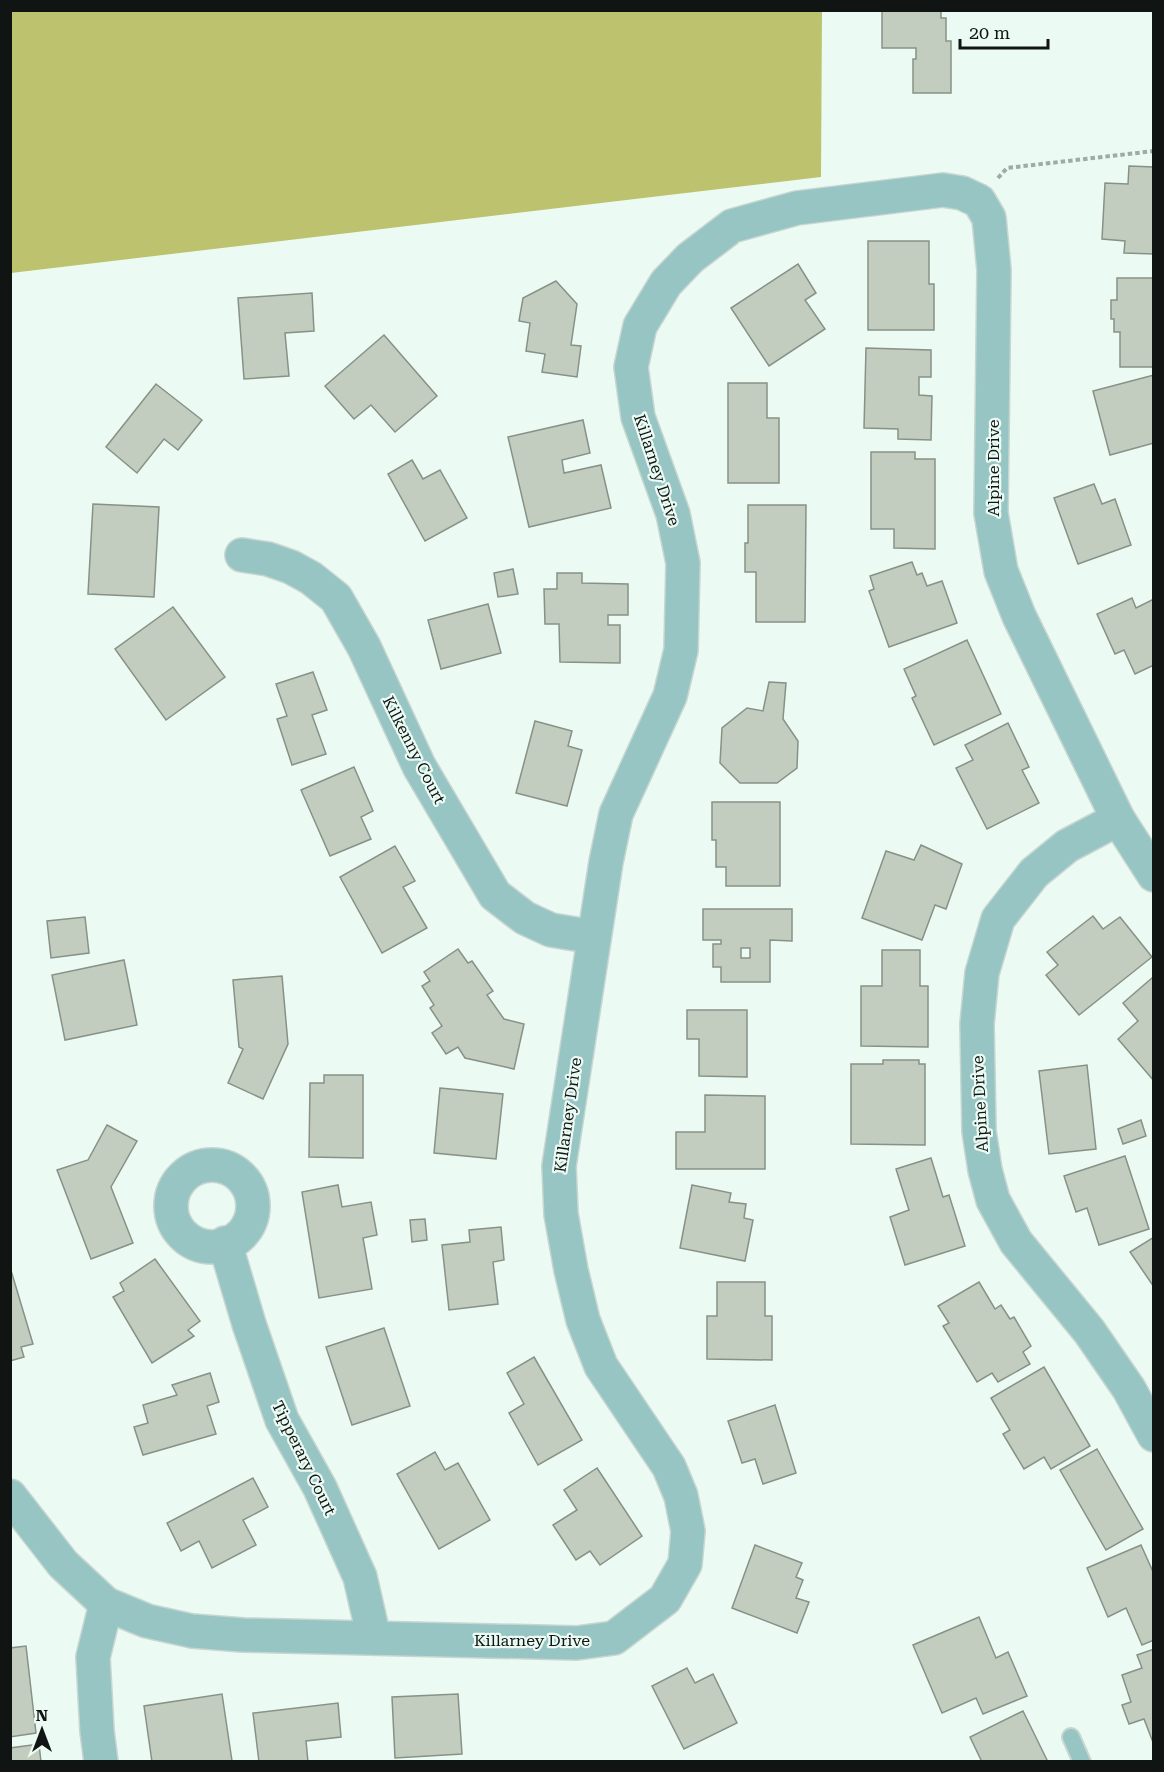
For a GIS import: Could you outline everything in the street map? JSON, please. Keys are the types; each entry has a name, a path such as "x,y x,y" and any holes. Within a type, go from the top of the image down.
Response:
{"street":[{"name":"Killarney Drive","path":"10,1497 63,1564 106,1604 147,1621 192,1631 243,1635 569,1643 614,1638 665,1599 685,1564 688,1531 681,1496 669,1467 601,1366 583,1320 561,1214 558,1166 616,814 670,696 681,655 683,563 673,514 638,417 631,367 639,326 666,283 690,258 732,226 797,208 943,190 962,193 979,201"},
{"name":"Alpine Drive","path":"979,201 989,218 994,270 991,513 1001,571 1019,616 1118,819 1154,874"},
{"name":"Kilkenny Court","path":"242,555 268,559 291,567 311,578 336,598 364,647 419,766 495,895 525,918 551,930 594,937"},
{"name":"Alpine Drive","path":"1118,819 1066,846 1034,873 998,920 982,973 977,1024 979,1131 984,1170 993,1200 1016,1242 1089,1331 1129,1389 1154,1435"},
{"name":"Tipperary Court","path":"225,1243 249,1324 282,1420 320,1488 360,1578 374,1638"},
{"path":"101,1761 93,1657 106,1604"}],"lane":[{"path":"1071,1737 1082,1761"}],"path":[{"path":"979,201 1007,168 1154,151"}],"green space":[{"path":"10,11 822,11 821,177 11,273"}],"building":[{"path":"882,10 941,10 941,18 946,18 946,41 951,41 951,93 913,93 913,59 916,59 916,48 882,48"},
{"path":"1129,166 1154,167 1154,254 1124,253 1125,241 1102,239 1105,183 1128,184"},
{"path":"868,241 929,241 929,284 934,284 934,330 868,330"},
{"path":"798,264 816,293 805,300 825,329 769,366 731,308"},
{"path":"1117,278 1154,278 1154,367 1120,367 1120,332 1114,332 1114,319 1111,319 1111,300 1117,300"},
{"path":"556,281 577,304 571,345 581,346 577,377 542,372 545,354 526,351 530,323 519,321 523,298"},
{"path":"312,293 314,331 285,333 289,376 244,379 238,298"},
{"path":"384,335 437,396 395,432 371,405 354,419 325,386"},
{"path":"866,348 931,350 931,377 919,377 919,395 932,396 931,440 898,439 898,429 864,428"},
{"path":"1154,375 1154,443 1110,455 1093,391"},
{"path":"728,383 767,383 767,418 779,418 779,483 728,483"},
{"path":"156,384 202,420 178,450 164,439 137,473 106,447"},
{"path":"583,420 590,453 562,460 564,473 601,465 611,508 529,527 508,437"},
{"path":"871,452 915,452 915,459 935,459 935,549 894,548 894,529 871,529"},
{"path":"412,460 423,479 440,470 467,518 425,541 388,474"},
{"path":"1094,484 1102,504 1115,499 1131,545 1078,564 1054,498"},
{"path":"93,504 159,507 154,597 88,594"},
{"path":"748,505 806,505 805,622 756,622 756,572 745,572"},
{"path":"912,562 917,575 922,573 927,586 942,581 957,623 889,647 869,591 874,589 870,576"},
{"path":"513,569 518,594 498,597 494,573"},
{"path":"557,573 582,573 582,583 628,584 628,615 608,615 608,625 620,625 620,663 560,662 559,624 545,624 544,589 557,589"},
{"path":"1132,598 1136,608 1154,599 1154,665 1135,674 1124,650 1115,654 1097,614"},
{"path":"488,604 501,653 441,669 428,620"},
{"path":"173,607 225,677 166,720 115,649"},
{"path":"967,640 1001,714 934,745 912,698 916,696 904,669"},
{"path":"313,672 327,710 312,715 326,754 292,765 277,719 287,716 276,684"},
{"path":"769,682 786,683 783,719 798,741 797,768 777,783 740,783 720,763 722,728 747,708 763,711"},
{"path":"535,721 572,731 568,746 582,750 567,806 516,793"},
{"path":"1008,723 1029,767 1022,770 1039,803 987,829 956,768 973,760 965,745"},
{"path":"354,767 373,811 361,817 371,839 330,856 301,790"},
{"path":"712,802 780,802 780,886 726,886 726,867 716,867 716,840 712,840"},
{"path":"921,845 962,864 946,909 935,905 922,940 862,918 886,851 914,860"},
{"path":"395,846 415,881 403,887 427,928 382,953 340,877"},
{"path":"703,909 792,909 792,941 770,940 770,982 721,982 721,967 713,967 713,944 721,944 721,940 703,940","holes":["741,948 750,948 750,958 741,958"]},
{"path":"1093,916 1103,929 1120,917 1152,957 1079,1015 1046,975 1058,965 1047,952"},
{"path":"85,917 89,953 51,958 47,921"},
{"path":"458,949 468,963 472,961 493,991 487,995 504,1019 524,1024 514,1069 465,1058 458,1047 446,1054 432,1033 442,1026 430,1008 434,1005 422,986 430,981 424,972"},
{"path":"882,950 920,950 920,986 928,986 928,1047 861,1046 861,986 882,986"},
{"path":"124,960 137,1025 65,1040 52,975"},
{"path":"282,976 288,1044 263,1099 228,1083 243,1049 239,1047 233,980"},
{"path":"1152,978 1154,980 1154,1081 1118,1039 1138,1021 1123,1003"},
{"path":"687,1010 747,1010 747,1077 699,1076 699,1039 687,1039"},
{"path":"883,1060 919,1060 919,1064 925,1064 925,1145 851,1144 851,1064 883,1064"},
{"path":"1087,1065 1096,1149 1049,1154 1039,1071"},
{"path":"324,1075 363,1075 363,1158 309,1157 310,1083 324,1083"},
{"path":"440,1088 503,1094 496,1159 434,1153"},
{"path":"705,1095 765,1096 765,1169 676,1169 676,1132 705,1132"},
{"path":"1141,1120 1146,1136 1123,1144 1118,1129"},
{"path":"107,1125 137,1141 111,1187 133,1243 91,1259 57,1170 88,1160"},
{"path":"1125,1156 1149,1229 1099,1245 1087,1208 1076,1212 1064,1176"},
{"path":"931,1158 943,1197 949,1195 965,1246 905,1265 890,1217 909,1210 896,1169"},
{"path":"338,1185 342,1207 371,1202 377,1235 363,1238 372,1289 319,1298 302,1192"},
{"path":"692,1185 731,1193 729,1202 746,1204 744,1218 753,1220 745,1261 680,1248"},
{"path":"425,1219 427,1240 412,1242 410,1220"},
{"path":"501,1227 504,1260 493,1262 498,1304 449,1310 442,1245 470,1242 469,1230"},
{"path":"1154,1237 1154,1287 1130,1252"},
{"path":"155,1259 200,1321 188,1330 194,1336 152,1363 113,1297 124,1291 120,1283"},
{"path":"10,1267 33,1344 21,1347 24,1357 10,1361"},
{"path":"717,1282 765,1282 765,1316 772,1316 772,1360 707,1359 707,1316 717,1316"},
{"path":"979,1282 995,1309 1001,1305 1010,1319 1014,1317 1031,1346 1023,1352 1030,1364 998,1382 992,1373 977,1382 943,1326 949,1323 938,1306"},
{"path":"384,1328 410,1406 352,1425 326,1347"},
{"path":"534,1357 582,1440 538,1465 509,1413 524,1404 507,1373"},
{"path":"1044,1367 1090,1446 1051,1469 1044,1457 1024,1469 1003,1434 1010,1430 991,1398"},
{"path":"210,1373 219,1402 207,1406 216,1434 143,1455 134,1427 148,1423 143,1405 177,1395 172,1385"},
{"path":"775,1405 796,1473 763,1484 755,1459 742,1463 728,1421"},
{"path":"1097,1449 1143,1529 1106,1550 1060,1470"},
{"path":"435,1452 445,1470 458,1463 490,1520 439,1549 397,1474"},
{"path":"597,1468 642,1536 600,1565 590,1551 576,1560 553,1525 577,1510 564,1490"},
{"path":"253,1478 268,1507 243,1520 256,1545 212,1568 199,1541 181,1551 167,1523"},
{"path":"755,1545 802,1563 796,1577 803,1580 796,1598 809,1602 797,1633 732,1608"},
{"path":"1141,1545 1154,1574 1154,1640 1142,1645 1126,1608 1108,1617 1087,1568"},
{"path":"979,1617 996,1658 1008,1652 1027,1696 983,1714 976,1698 942,1713 913,1645"},
{"path":"26,1646 36,1733 10,1737 10,1648"},
{"path":"1154,1649 1154,1745 1144,1719 1129,1724 1122,1705 1131,1702 1122,1675 1142,1668 1137,1655"},
{"path":"687,1668 695,1683 713,1674 737,1723 684,1749 652,1686"},
{"path":"222,1694 232,1761 152,1762 144,1706"},
{"path":"458,1694 462,1754 395,1758 392,1697"},
{"path":"338,1703 341,1737 306,1741 308,1762 259,1762 253,1713"},
{"path":"1023,1711 1048,1762 982,1762 970,1737"},
{"path":"39,1744 41,1762 10,1762 10,1748"}]}
